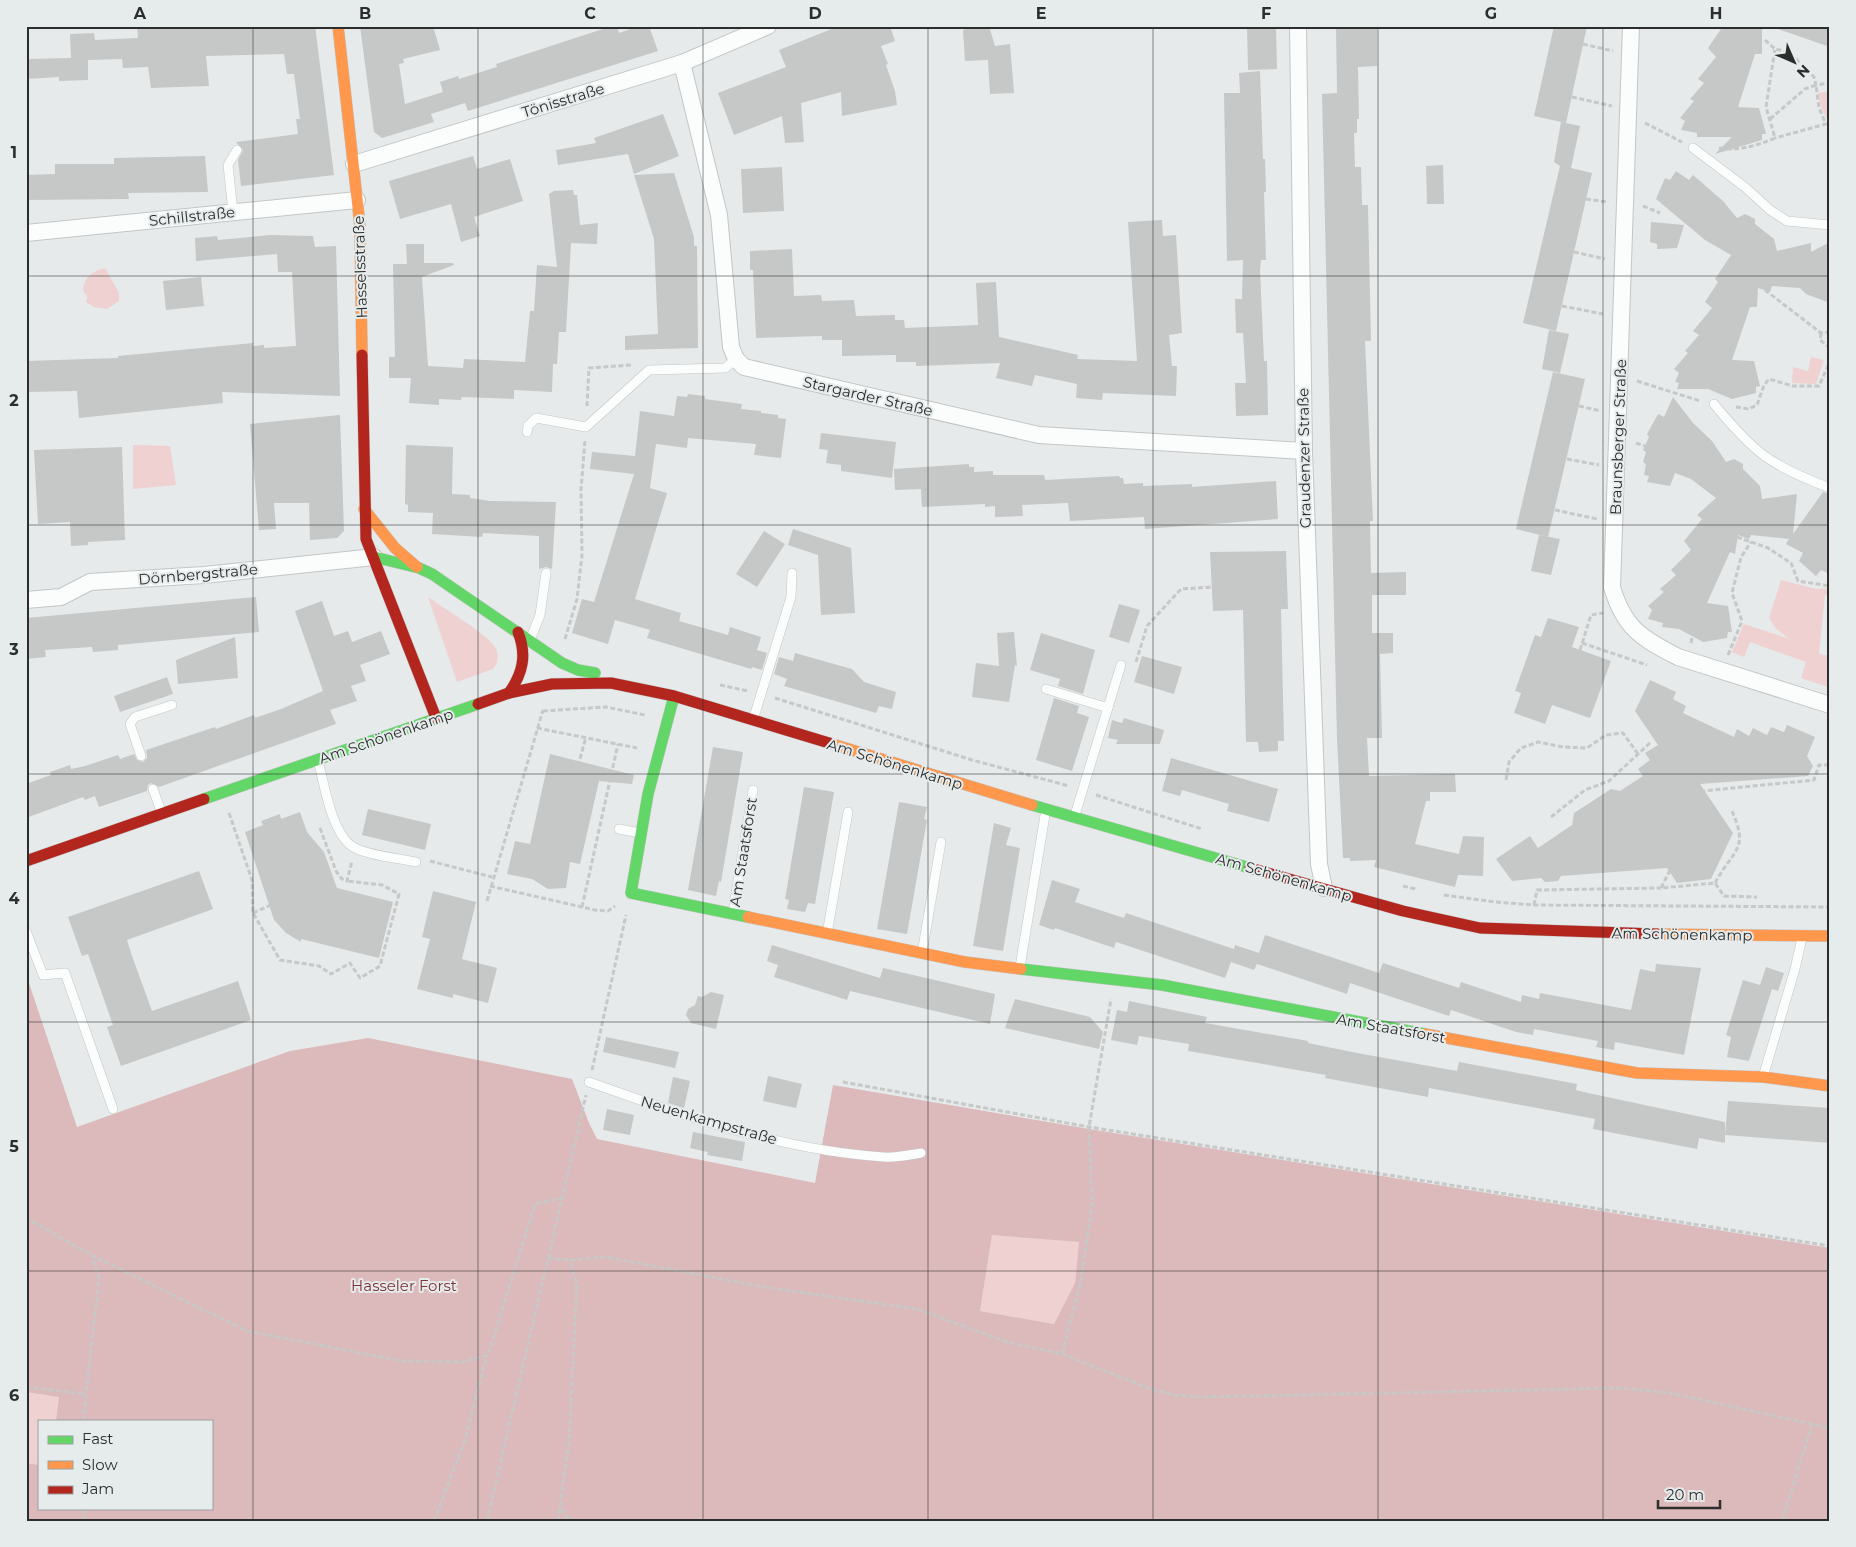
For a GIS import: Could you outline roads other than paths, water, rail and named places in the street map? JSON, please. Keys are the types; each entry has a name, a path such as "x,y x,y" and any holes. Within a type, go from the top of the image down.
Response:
{"street":[{"name":"Hasselsstraße","path":"338,26 357,200 366,539 374,557 395,585 403,631 436,718"},
{"name":"Tönisstraße","path":"354,164 682,63 768,26"},
{"name":"Graudenzer Straße","path":"1298,26 1304,451 1318,864 1324,888"},
{"name":"Braunsberger Straße","path":"1631,26 1612,587 1618,610 1633,630 1655,645 1678,657 1830,705"},
{"path":"682,63 719,215 731,347 736,358"},
{"name":"Schillstraße","path":"26,233 357,200"},
{"name":"Stargarder Straße","path":"736,358 744,367 1039,435 1304,451"},
{"path":"364,509 395,548 419,568"},
{"path":"374,557 419,568 432,574 518,632 552,658 578,670 594,672 607,682"},
{"name":"Dörnbergstraße","path":"26,600 61,597 90,582 204,575 374,557"},
{"path":"395,585 419,568"},
{"path":"509,693 519,680 524,663 525,652 518,632"},
{"name":"Am Schönenkamp","path":"26,861 509,693 539,684 607,682 641,687 674,696 1074,818 1404,911 1480,928 1577,933 1802,935 1829,931"},
{"path":"640,833 674,696"},
{"name":"Am Staatsforst","path":"640,833 631,893 732,915 965,962 1115,979 1227,996 1637,1073 1762,1077 1830,1086"}],"lane":[{"path":"1693,148 1746,188 1770,210 1787,220 1830,225"},
{"path":"233,212 228,165 237,150"},
{"path":"527,432 528,426 536,418 586,427 649,370 725,368 736,358"},
{"path":"1714,404 1742,438 1761,456 1789,472 1830,488"},
{"path":"530,641 540,615 546,572"},
{"path":"753,720 791,597 792,572"},
{"path":"403,631 414,639"},
{"path":"1074,818 1121,665"},
{"path":"1046,689 1108,708"},
{"path":"141,756 130,724 135,718 172,705"},
{"path":"318,760 337,827 344,840 355,848 416,862"},
{"path":"153,789 162,814"},
{"name":"Am Staatsforst","path":"732,915 753,790"},
{"path":"1019,969 1046,809"},
{"path":"827,934 848,812"},
{"path":"619,829 640,833"},
{"path":"922,953 940,842"},
{"path":"26,931 43,976 65,973 113,1109"},
{"path":"1762,1077 1796,970 1802,935"},
{"name":"Neuenkampstraße","path":"589,1082 677,1114 744,1134 805,1146 884,1157 921,1153"}],"park label":[{"name":"Hasseler Forst","path":"404,1285"}]}
